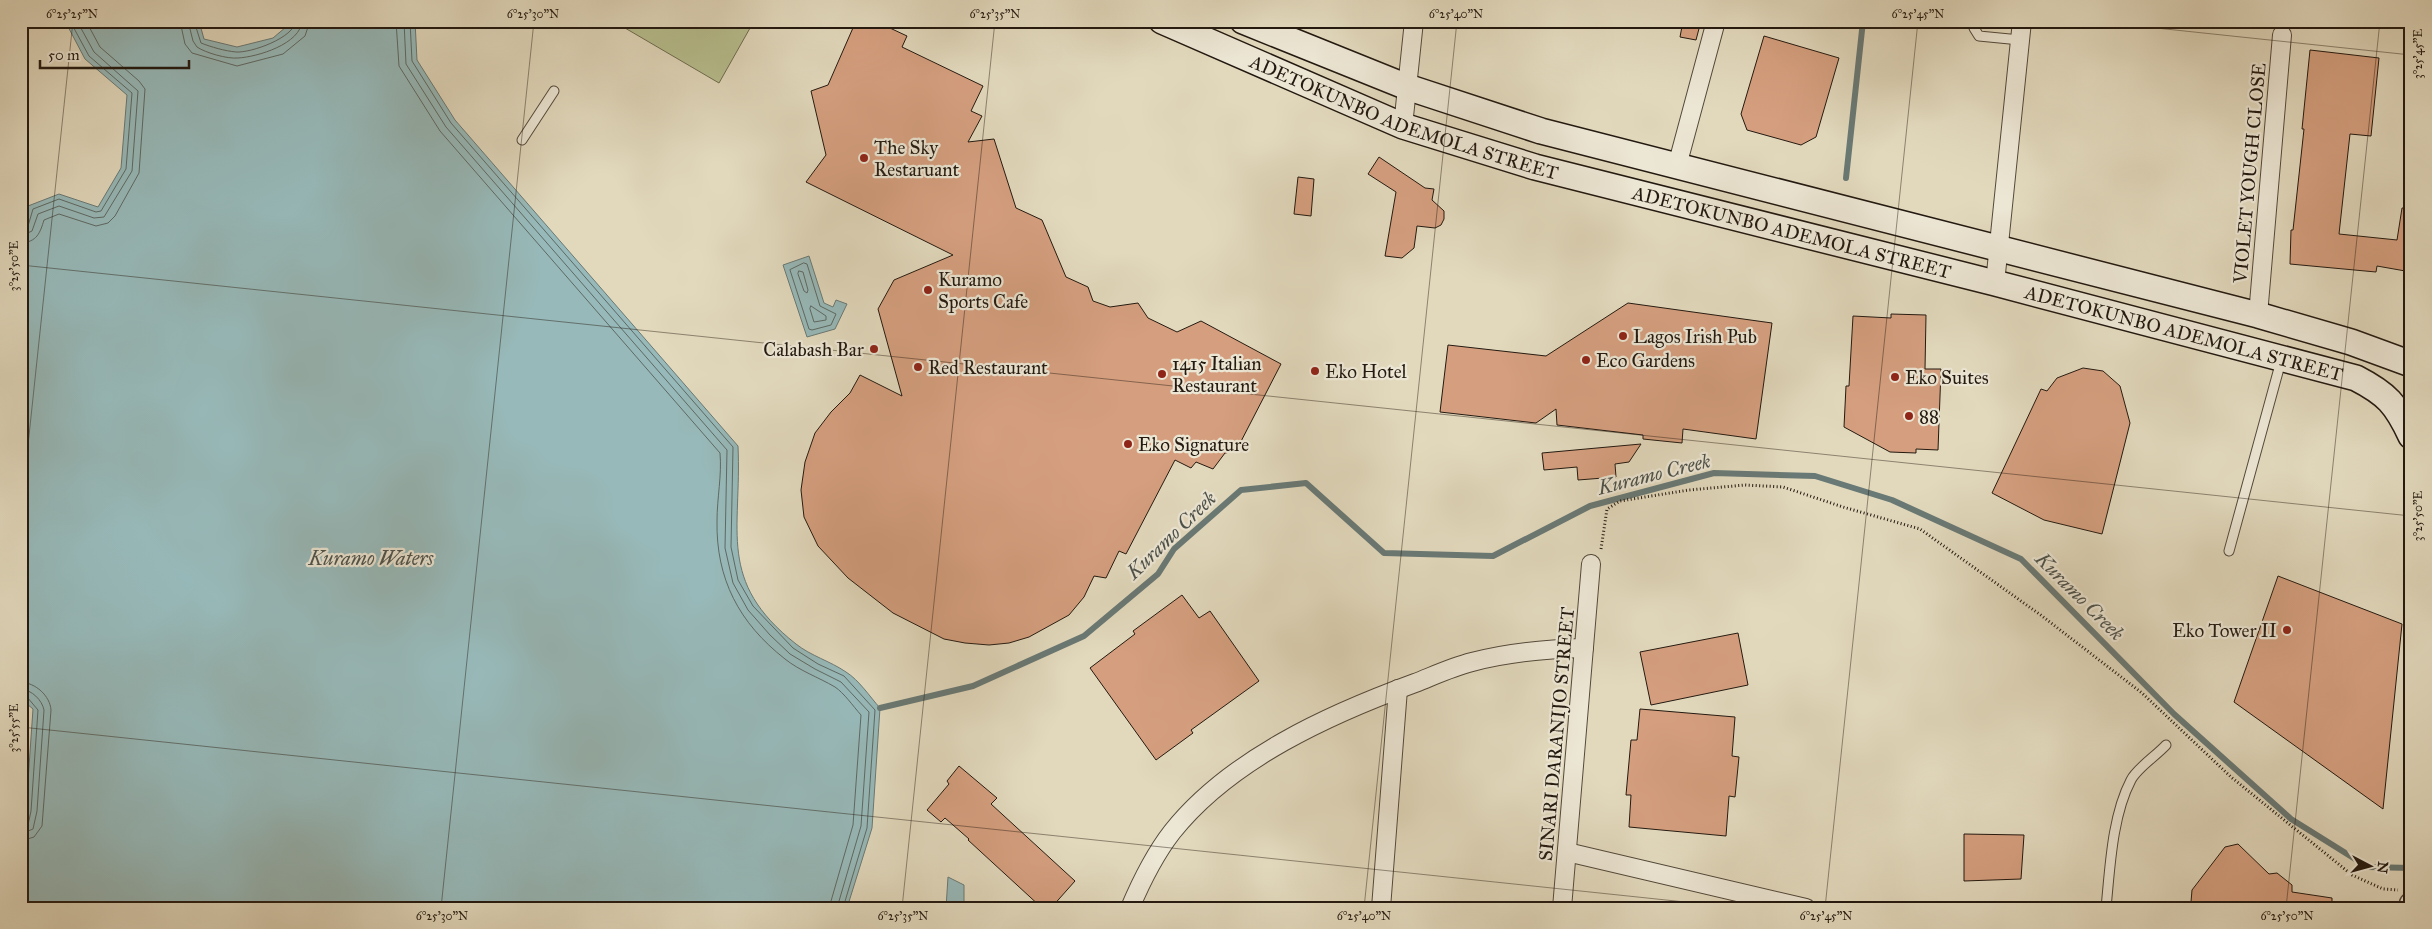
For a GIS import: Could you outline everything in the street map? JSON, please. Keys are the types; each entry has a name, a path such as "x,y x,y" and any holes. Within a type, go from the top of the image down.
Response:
{"main road":[{"name":"ADETOKUNBO ADEMOLA STREET","path":"1162,21 1403,126 1535,167 1996,283 2356,378 2380,390 2400,412 2411,436"},
{"name":"ADETOKUNBO ADEMOLA STREET","path":"1243,21 1407,87 1541,132 2258,315 2351,342 2411,364"}],"street":[{"path":"1403,126 1414,21"},
{"path":"1677,166 1716,21"},
{"path":"1996,283 2022,21"},
{"name":"VIOLET YOUGH CLOSE","path":"2258,315 2282,35"},
{"name":"SINARI DARANIJO STREET","path":"1562,908 1591,564"},
{"path":"1130,908 1142,880 1172,832 1212,792 1257,757 1331,717 1398,689 1471,662 1542,649 1584,648"},
{"path":"1381,908 1398,689"},
{"path":"1567,852 1806,908"}],"lane":[{"path":"1975,21 1974,28 1979,36 2020,40"},
{"path":"522,140 554,91"},
{"path":"2229,551 2282,358"},
{"path":"2106,908 2112,850 2122,803 2131,779 2166,746"}],"path":[{"path":"1591,564 1602,548 1607,509 1611,506 1620,501 1699,489 1745,485 1783,487 1843,507 1920,529 2034,611 2142,693 2231,777 2352,875 2408,901"}],"green space":[{"path":"629,21 754,21 719,83 625,28"}],"water":[{"name":"Kuramo Waters","path":"65,21 199,21 204,39 237,47 273,38 293,21 415,21 417,60 455,120 738,446 737,529 739,553 744,576 754,598 771,621 796,644 851,675 880,708 872,828 847,908 21,908 21,834 26,810 33,709 21,699 21,234 28,206 59,194 98,207 121,168 127,95 85,59"},
{"path":"809,256 824,303 833,307 836,300 847,304 835,329 807,337 783,265"},
{"path":"948,877 964,885 964,902 975,908 946,908"}],"building":[{"name":"Eko Hotel","path":"856,21 875,21 907,36 902,47 983,86 971,111 982,116 968,142 994,139 1016,208 1042,220 1066,277 1088,287 1093,301 1110,307 1138,303 1148,318 1177,332 1201,321 1281,364 1236,451 1225,453 1213,469 1196,462 1191,468 1175,460 1126,554 1119,551 1106,578 1094,576 1084,597 1069,615 1029,637 1009,643 989,645 944,639 893,613 848,578 818,546 804,517 801,490 805,462 815,433 831,412 850,393 860,375 902,396 878,309 894,280 953,255 806,182 826,155 811,91 828,85"},
{"path":"1683,21 1701,21 1696,40 1680,37"},
{"path":"1764,36 1839,58 1816,137 1801,145 1747,130 1741,114"},
{"path":"2310,50 2379,58 2371,136 2350,134 2339,234 2397,240 2402,208 2411,208 2411,272 2377,266 2376,272 2290,264 2291,230 2293,230 2304,129 2302,129"},
{"path":"1379,157 1425,188 1434,189 1432,200 1444,211 1444,219 1441,225 1435,228 1417,226 1414,248 1402,258 1385,256 1396,192 1368,174"},
{"path":"1298,177 1314,179 1311,216 1294,214"},
{"path":"1628,303 1772,323 1756,439 1683,429 1682,443 1643,439 1643,435 1557,425 1556,409 1536,423 1440,412 1448,345 1546,356"},
{"name":"Eko Suites","path":"1891,314 1926,315 1925,369 1941,369 1938,450 1916,449 1916,453 1890,452 1844,427 1846,386 1849,386 1853,316 1891,318"},
{"path":"2083,368 2103,371 2120,386 2130,423 2102,534 2044,520 1992,493 2041,389 2047,391 2057,378"},
{"path":"1641,444 1629,462 1615,464 1616,477 1578,480 1577,467 1544,470 1542,453"},
{"path":"2278,576 2402,624 2383,809 2234,702"},
{"path":"1182,595 1199,618 1210,611 1259,681 1191,730 1193,733 1156,760 1090,668 1135,634 1133,631"},
{"path":"1738,633 1748,685 1651,705 1640,652"},
{"path":"1640,709 1735,717 1732,756 1739,757 1735,797 1729,796 1726,836 1629,827 1631,795 1626,795 1631,740 1637,740"},
{"path":"959,766 997,798 991,804 1075,881 1051,908 1042,908 945,818 941,822 927,810 949,784 947,781"},
{"path":"1964,834 2024,835 2021,879 1964,881"},
{"path":"2238,844 2269,874 2277,873 2292,885 2292,892 2332,898 2332,908 2197,908 2191,902 2192,890 2225,847"}],"waterway":[{"path":"1846,178 1863,21"},
{"name":"Kuramo Creek","path":"880,708 973,686 1084,636 1158,574 1174,549 1241,490 1306,483 1384,553 1493,556 1590,506 1714,473 1815,476 1892,500 2021,559 2174,714 2291,819 2368,867 2411,868"}],"place":[{"name":"The Sky Restaruant","path":"864,158"},
{"name":"Kuramo Sports Cafe","path":"928,290"},
{"name":"Lagos Irish Pub","path":"1623,336"},
{"name":"Calabash Bar","path":"874,349"},
{"name":"Eco Gardens","path":"1586,360"},
{"name":"Red Restaurant","path":"918,367"},
{"name":"Eko Hotel","path":"1315,371"},
{"name":"1415 Italian Restaurant","path":"1162,374"},
{"name":"Eko Suites","path":"1895,377"},
{"name":"88","path":"1909,416"},
{"name":"Eko Signature","path":"1128,444"},
{"name":"Eko Tower II","path":"2287,630"}]}
